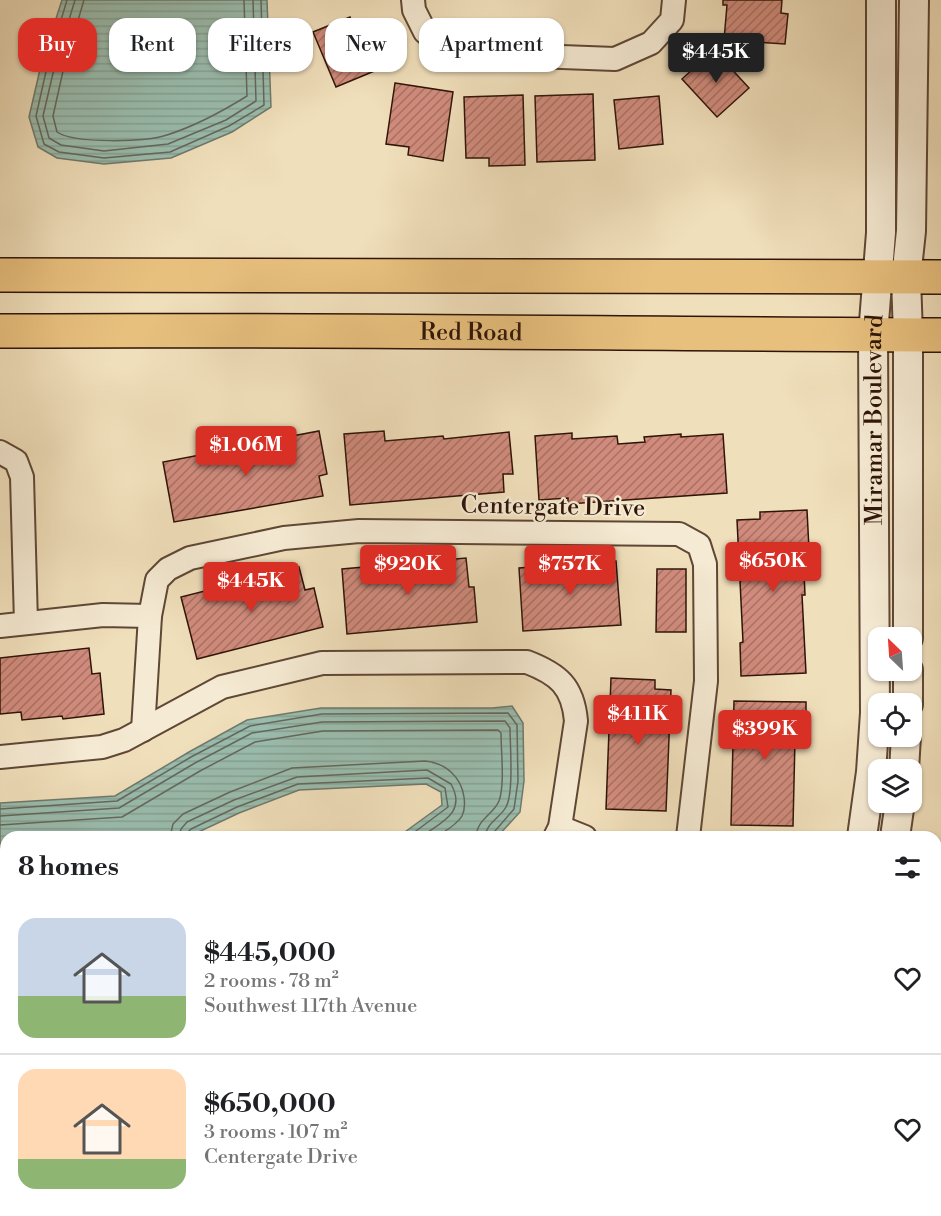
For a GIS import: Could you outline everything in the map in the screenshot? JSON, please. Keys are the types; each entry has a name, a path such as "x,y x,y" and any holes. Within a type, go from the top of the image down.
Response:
{"highway":[{"path":"0,274 941,277"},
{"name":"Red Road","path":"0,331 245,329 941,335"}],"street":[{"path":"413,0 414,10 425,32 453,53 615,59 651,43 672,20 674,0"},
{"name":"Miramar Boulevard","path":"881,0 881,233 908,335 908,627"},
{"name":"Miramar Boulevard","path":"863,831 876,713 873,335 891,277 911,231 914,0"},
{"path":"0,452 15,461 22,477 26,623"},
{"name":"Centergate Drive","path":"143,730 150,616 157,580 168,569 190,558 284,538 359,531 679,534 699,545 705,564 706,681 689,831"},
{"path":"0,626 103,615 150,616"},
{"path":"0,757 102,747 124,741 222,687 322,663 527,662 548,670 563,682 575,708 576,721 558,831"},
{"path":"896,831 898,813"}],"water":[{"path":"62,0 267,0 268,18 208,18 208,72 270,72 271,107 232,132 171,158 104,164 57,158 38,147 29,117 39,72 97,72 97,18 56,18"},
{"path":"512,706 523,723 524,781 520,812 503,831 406,831 442,805 441,792 426,784 299,790 239,813 201,831 0,831 0,803 115,796 247,720 321,708"}],"building":[{"path":"723,0 782,0 781,13 788,14 785,44 724,40 727,5 723,5"},
{"path":"325,27 325,61 313,32"},
{"path":"714,50 749,88 717,117 682,79"},
{"path":"330,72 372,72 336,87"},
{"path":"395,83 453,92 443,161 408,155 409,147 386,144"},
{"path":"593,94 595,160 537,162 535,96"},
{"path":"523,95 525,165 489,166 489,158 466,158 464,97"},
{"path":"659,96 663,144 619,149 614,100"},
{"path":"319,431 327,474 319,476 323,496 174,522 163,462"},
{"path":"384,431 385,441 443,436 444,439 509,432 513,474 503,474 504,492 350,505 344,434"},
{"path":"572,433 572,439 617,436 618,444 645,442 644,437 723,434 727,493 568,504 568,498 539,500 535,436"},
{"path":"807,510 809,549 803,549 805,595 802,595 806,673 741,676 740,643 743,642 737,520 760,519 760,512"},
{"path":"466,558 469,587 474,587 477,622 347,634 342,569"},
{"path":"616,561 621,625 523,631 519,568"},
{"path":"299,567 305,590 314,588 323,627 197,659 181,597"},
{"path":"657,569 686,569 686,632 656,632"},
{"path":"89,648 92,674 100,673 104,714 63,719 62,716 22,720 21,712 0,714 0,658"},
{"path":"611,678 655,680 655,689 671,690 666,811 606,809"},
{"path":"734,701 806,702 806,739 795,739 793,826 731,825"}]}
